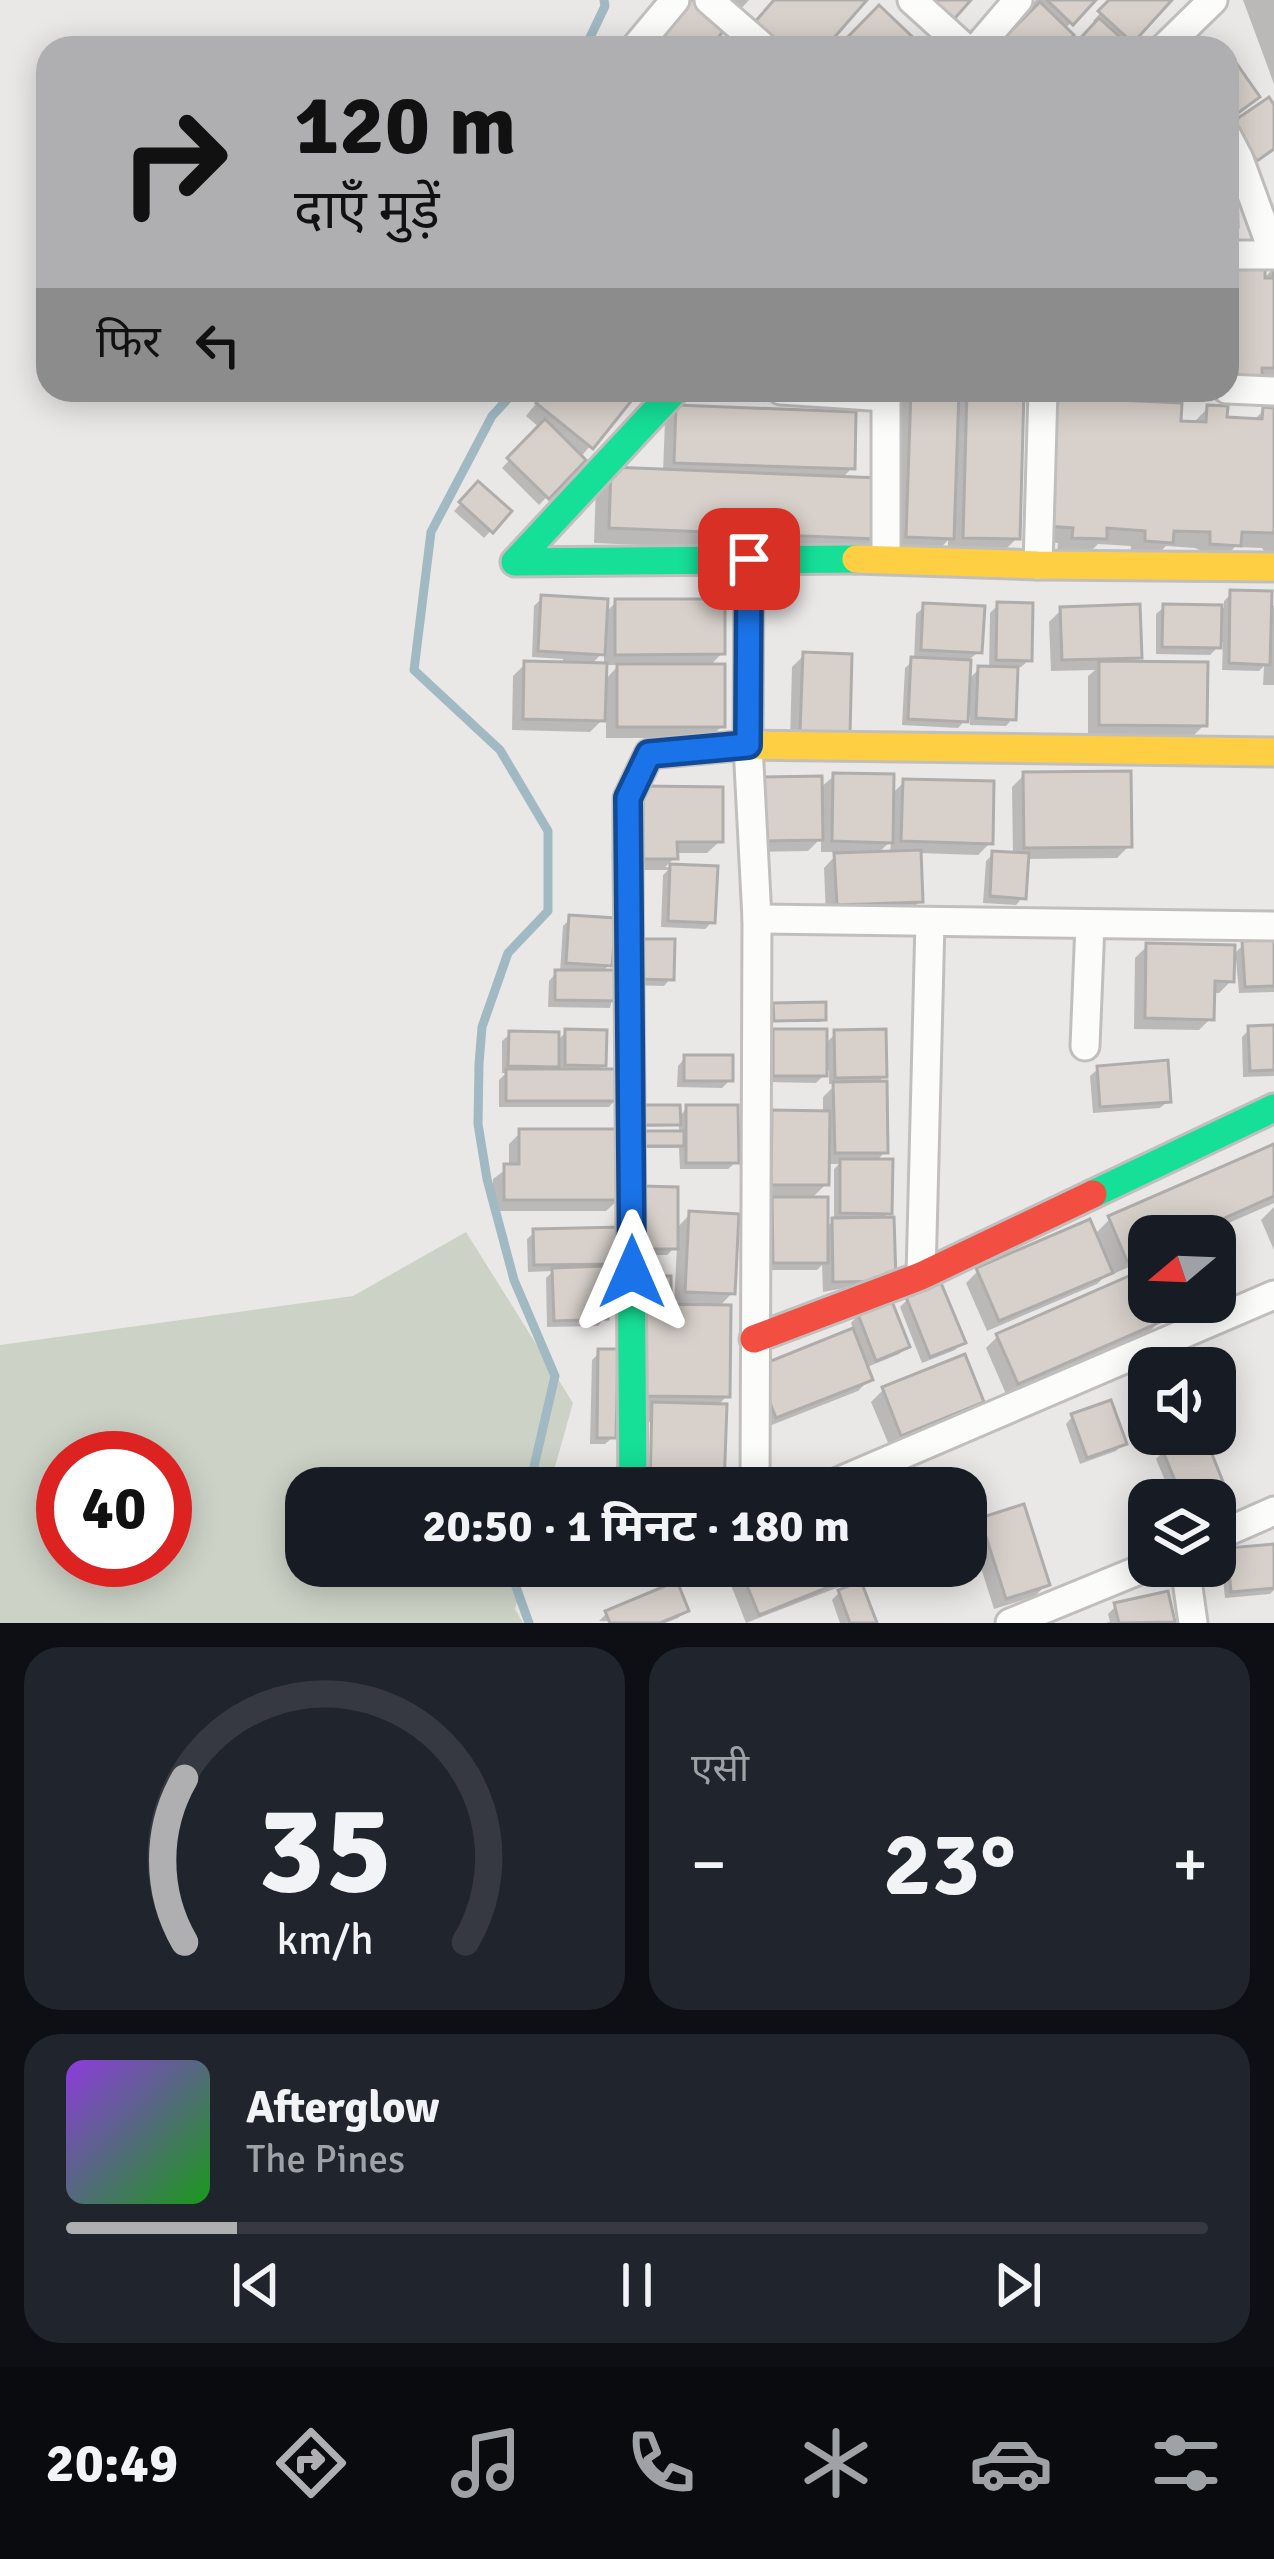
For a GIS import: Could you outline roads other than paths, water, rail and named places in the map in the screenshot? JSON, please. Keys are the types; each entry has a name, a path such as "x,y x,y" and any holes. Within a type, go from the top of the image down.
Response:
{"street":[{"path":"645,36 675,0"},
{"path":"709,0 750,36"},
{"path":"912,0 952,36"},
{"path":"987,36 1018,0"},
{"path":"1176,36 1213,0"},
{"path":"1239,159 1274,255 1239,255"},
{"path":"1239,390 1274,391"},
{"path":"664,402 515,562 886,559 1274,567"},
{"path":"886,402 886,559"},
{"path":"1038,565 1043,402"},
{"path":"749,559 748,745 757,919 755,1467"},
{"path":"633,1467 628,798 649,754 748,745 1274,752"},
{"path":"757,919 1274,926"},
{"path":"920,1276 930,922"},
{"path":"1085,1046 1090,924"},
{"path":"754,1339 920,1276 1274,1108"},
{"path":"873,1467 1274,1295"},
{"path":"1236,1528 1274,1511"},
{"path":"1010,1623 1054,1614 1128,1577"},
{"path":"1188,1587 1193,1623"}],"waterway":[{"path":"591,36 604,0"},
{"path":"505,402 492,416 431,532 414,670 500,750 548,831 548,911 508,953 482,1027 479,1064 478,1124 487,1179 514,1280 555,1376 534,1467"},
{"path":"516,1587 529,1623"}]}
